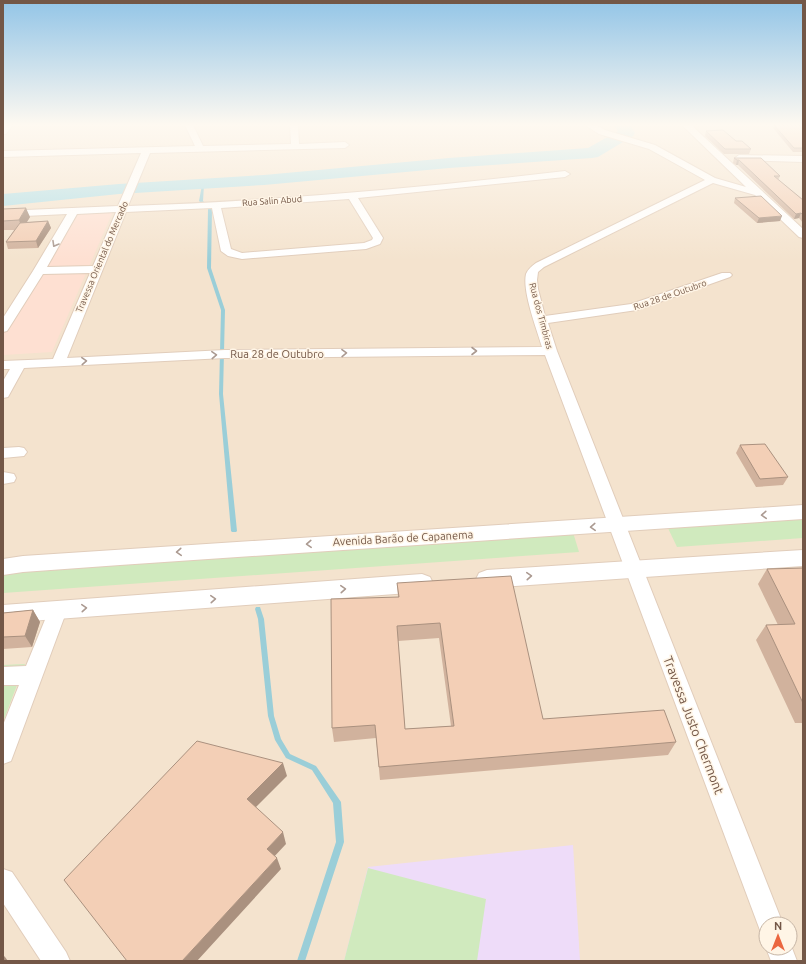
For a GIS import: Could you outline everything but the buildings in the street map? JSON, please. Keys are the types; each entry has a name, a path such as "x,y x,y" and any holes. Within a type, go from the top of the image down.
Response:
{"street":[{"name":"Travessa Oriental do Mercado","path":"58,363 138,170"},
{"path":"694,170 712,180 755,192"},
{"path":"732,170 803,235"},
{"name":"Rua Salin Abud","path":"3,214 216,205 351,195 565,174"},
{"name":"Rua dos Timbiras","path":"618,526 550,351 532,282 532,273 535,269 712,180"},
{"path":"216,205 226,251 232,254 242,256 366,246 376,242 378,238 351,195"},
{"path":"3,328 39,271 74,210"},
{"path":"39,271 98,269"},
{"name":"Rua 28 de Outubro","path":"542,320 633,308 726,275"},
{"name":"Rua 28 de Outubro","path":"3,365 232,354 550,351"},
{"path":"3,394 19,364"},
{"path":"3,453 19,452"},
{"name":"Avenida Barão de Capanema","path":"3,567 23,564 253,547 618,526 803,512"},
{"name":"Travessa Justo Chermont","path":"618,526 767,916"},
{"path":"468,580 803,558"},
{"path":"3,614 444,582"},
{"path":"3,753 58,610"},
{"path":"3,676 32,675"},
{"path":"3,881 57,961"}],"shaded area":[{"path":"3,170 803,170 803,961 3,961"},
{"path":"114,209 52,352 3,355 3,334 81,210"},
{"path":"573,845 580,961 344,961 368,867"}],"green space":[{"path":"803,515 803,538 677,547 666,524"},
{"path":"572,529 579,552 3,593 3,570"},
{"path":"25,664 3,722 3,665"},
{"path":"368,868 486,899 477,961 344,961"}],"waterway":[{"path":"3,200 119,189 264,180 373,170"},
{"path":"203,185 201,201 210,209 209,268 223,310 221,394 234,531"},
{"path":"258,609 261,619 271,716 278,740 288,756 314,768 337,802 340,842 301,961"}]}
